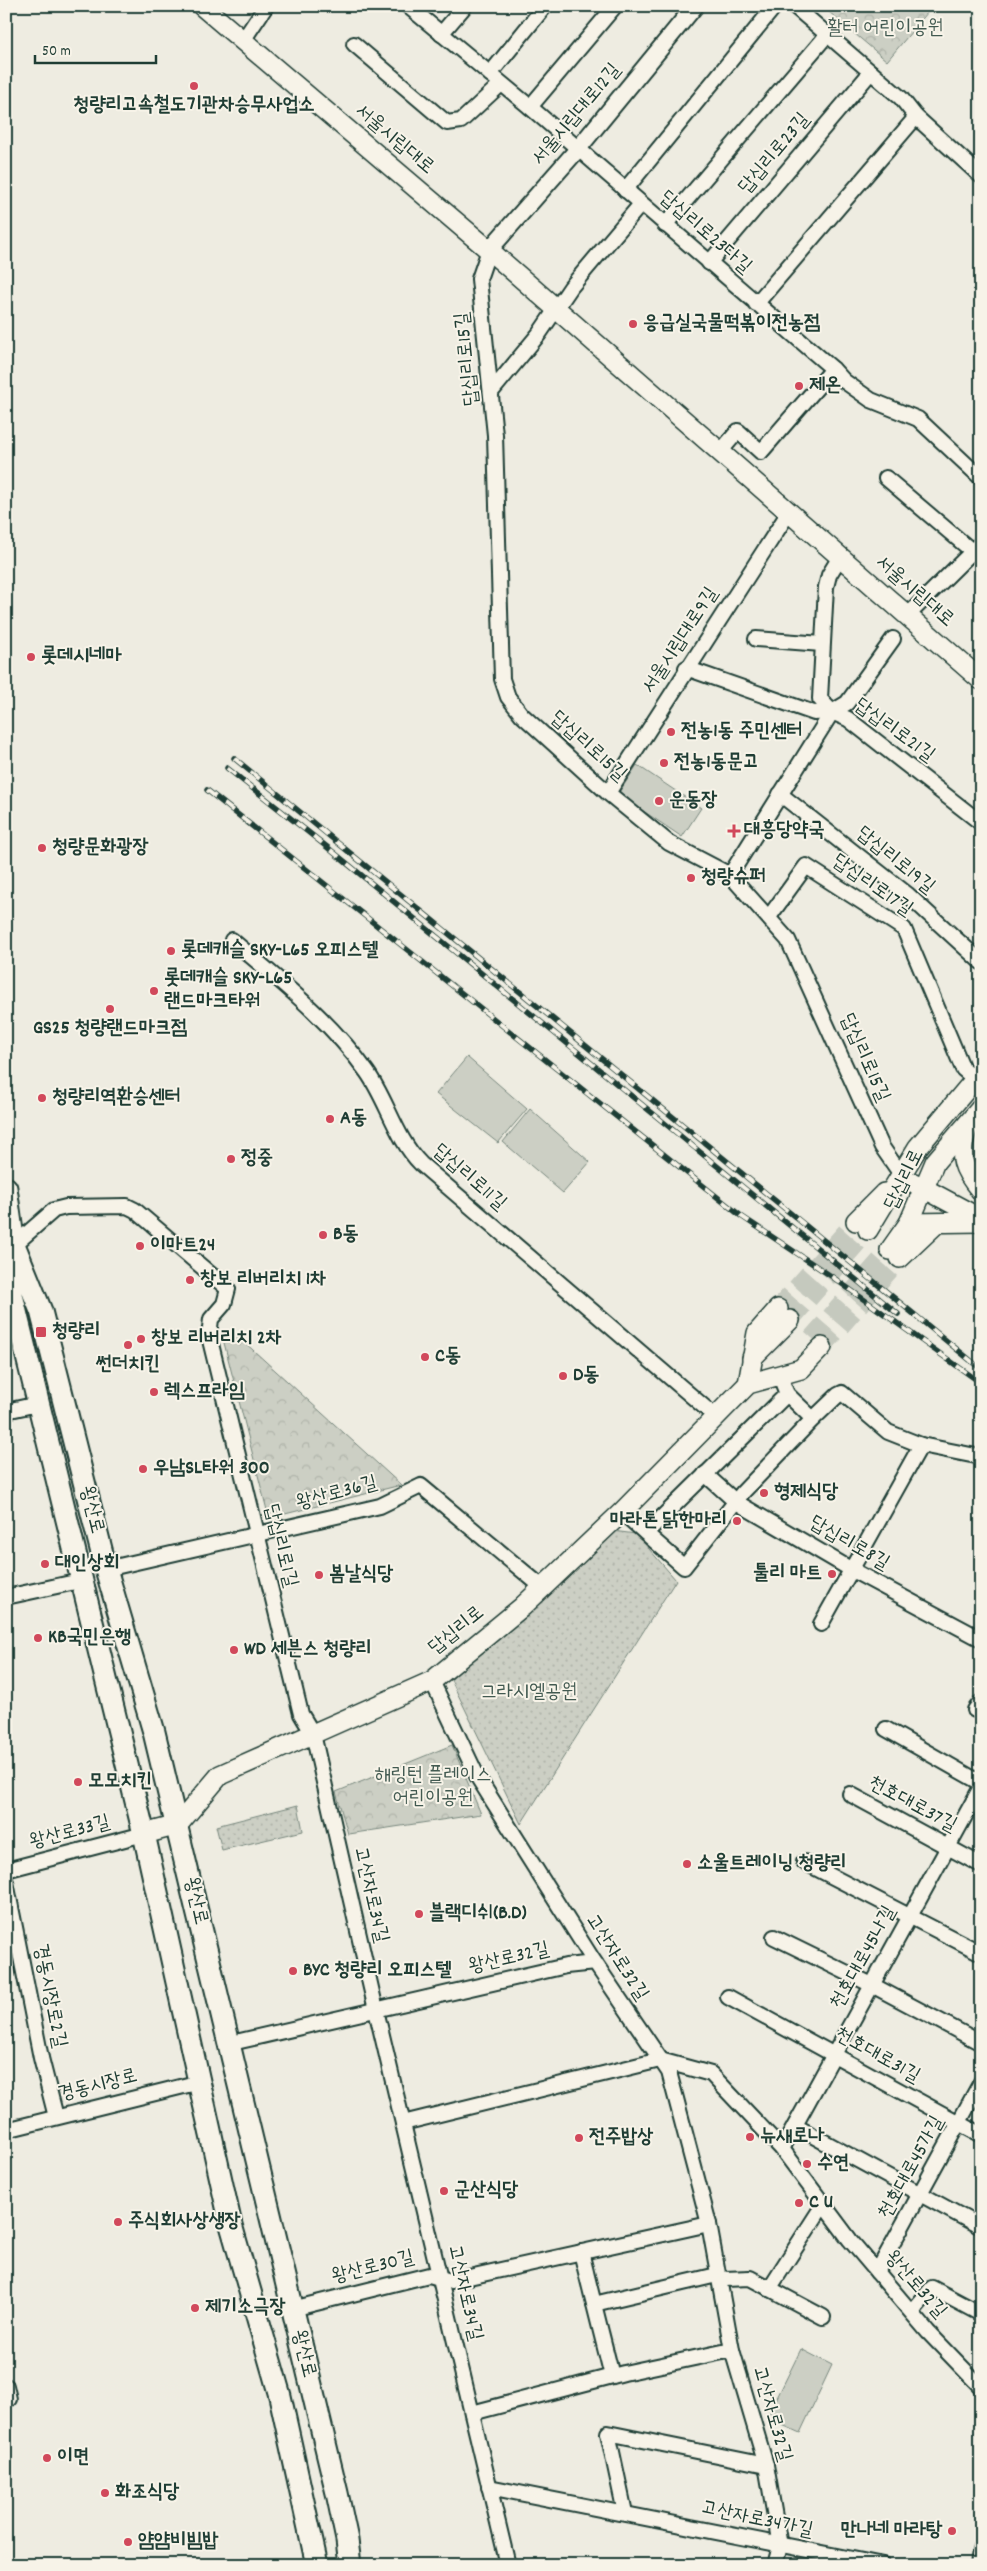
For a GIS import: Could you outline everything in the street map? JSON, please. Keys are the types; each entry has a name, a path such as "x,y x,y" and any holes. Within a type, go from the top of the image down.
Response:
{"main road":[{"name":"서울시립대로","path":"202,6 242,42 489,250 981,680"},
{"name":"답십리로","path":"862,1225 902,1176 918,1148 978,1075"},
{"name":"답십리로","path":"935,1225 895,1254 935,1162 975,1115"},
{"path":"975,1115 961,1149 963,1161 981,1191"},
{"path":"902,1176 981,1220"},
{"name":"왕산로","path":"6,1188 9,1242 8,1281 80,1581 144,1834 231,2225 280,2396 317,2565"},
{"path":"909,1223 935,1225 981,1220"},
{"name":"왕산로","path":"9,1242 41,1310 106,1569 154,1732 178,1826 227,2044 337,2494 350,2565"},
{"path":"748,1384 757,1333 784,1315"},
{"name":"답십리로","path":"178,1826 220,1775 432,1681 542,1587 622,1512 748,1384 779,1374 817,1343"},
{"path":"144,1834 178,1826"}],"street":[{"path":"242,42 266,6"},
{"name":"답십리로23다길","path":"408,6 530,107 577,150 833,369 844,381 871,400 918,418 981,478"},
{"path":"442,34 465,6"},
{"path":"490,74 546,6"},
{"path":"530,107 615,6"},
{"name":"서울시립대로12길","path":"489,250 577,150 695,6"},
{"path":"625,190 775,6"},
{"path":"794,6 901,98 916,117 981,176"},
{"name":"답십리로23길","path":"665,225 828,34"},
{"path":"354,44 448,123 461,121 501,84"},
{"name":"답십리로23길","path":"708,263 871,72"},
{"path":"756,304 916,117"},
{"path":"492,390 539,334 556,308 641,204"},
{"name":"답십리로15길","path":"489,250 478,279 492,390 498,514 502,679 508,698 522,715 608,793 669,843 730,875 788,940 882,1148 902,1176"},
{"path":"720,452 738,431 761,452 833,369"},
{"path":"886,478 976,547 908,616"},
{"name":"서울시립대로9길","path":"608,793 686,668 789,512"},
{"path":"832,712 820,698 822,644 829,575 840,557"},
{"path":"756,639 822,644"},
{"path":"730,875 832,712 847,703 892,639"},
{"name":"답십리로21길","path":"686,668 814,713 832,712 848,719 981,823"},
{"name":"답십리로19길","path":"780,794 906,894 981,962"},
{"name":"답십리로17길","path":"769,917 806,866 904,929 963,1068 978,1075"},
{"name":"답십리로11길","path":"232,940 314,1009 344,1041 378,1088 404,1139 421,1164 716,1417"},
{"name":"답십리로1길","path":"9,1242 54,1210 66,1207 131,1208 228,1289 224,1304 211,1319 209,1336 301,1714 313,1734"},
{"path":"779,1374 786,1394 813,1419"},
{"path":"622,1512 684,1567 736,1502 813,1419 842,1393 888,1432 922,1445 981,1457"},
{"path":"646,1533 786,1394"},
{"path":"6,1411 38,1404"},
{"path":"821,1624 922,1445"},
{"name":"답십리로8길","path":"706,1474 736,1502 852,1570 981,1639"},
{"name":"왕산로36길","path":"106,1569 380,1506 421,1486 542,1587"},
{"path":"6,1596 80,1581"},
{"name":"고산자로32길","path":"432,1681 477,1776 595,1963 669,2072 708,2224 732,2350 766,2465 780,2546 775,2565"},
{"path":"886,1729 981,1783"},
{"name":"고산자로34길","path":"313,1734 376,2010 508,2565"},
{"name":"천호대로45나길","path":"782,2149 981,1787"},
{"name":"천호대로37길","path":"850,1794 981,1865"},
{"name":"왕산로33길","path":"6,1870 144,1834"},
{"path":"804,1862 981,1953"},
{"name":"경동시장로2길","path":"6,1882 41,2058 56,2117"},
{"path":"774,1937 872,1985 981,2043"},
{"name":"왕산로32길","path":"227,2044 566,1966 595,1963"},
{"name":"천호대로31길","path":"728,1997 981,2135"},
{"path":"403,2123 660,2060"},
{"name":"왕산로32길","path":"660,2060 711,2074 782,2149 822,2205 877,2272 981,2387"},
{"name":"경동시장로","path":"6,2130 200,2082"},
{"name":"천호대로45가길","path":"877,2272 981,2082"},
{"path":"795,2126 981,2226"},
{"path":"769,2289 822,2205"},
{"name":"왕산로30길","path":"292,2309 429,2275 451,2281 708,2224"},
{"path":"581,2252 612,2376"},
{"path":"594,2304 717,2275 724,2278 750,2278 823,2317"},
{"path":"912,2312 932,2288 981,2314"},
{"path":"472,2413 612,2376 732,2350"},
{"path":"625,2513 608,2432 766,2465"},
{"name":"고산자로34가길","path":"489,2487 883,2565"},
{"path":"978,2565 981,2546"}],"green space":[{"name":"활터 어린이공원","path":"822,6 933,6 887,61"},
{"name":"운동장","path":"637,765 701,808 682,837 618,794"},
{"path":"467,1057 527,1109 498,1143 436,1094"},
{"path":"530,1109 590,1162 563,1193 503,1142"},
{"path":"231,1330 401,1485 269,1518 222,1335"},
{"name":"그라시엘공원","path":"605,1530 636,1534 676,1580 521,1824 451,1680"},
{"name":"해링턴 플레이스 어린이공원","path":"452,1745 481,1814 348,1834 336,1792"},
{"path":"298,1805 303,1831 222,1850 216,1826"},
{"path":"801,2349 832,2365 800,2433 767,2418"}],"tunnel":[{"path":"778,1309 856,1221"},
{"path":"790,1320 868,1230"},
{"path":"812,1338 890,1250"},
{"path":"822,1347 900,1258"}],"railway":[{"path":"234,758 981,1369"},
{"path":"227,768 327,847 898,1314"},
{"path":"207,790 741,1216 831,1276 981,1383"}],"place":[{"name":"청량리고속철도기관차승무사업소","path":"194,86"},
{"name":"응급실국물떡볶이전농점","path":"633,324"},
{"name":"제온","path":"799,386"},
{"name":"롯데시네마","path":"31,657"},
{"name":"전농1동 주민센터","path":"671,732"},
{"name":"전농1동문고","path":"664,763"},
{"name":"운동장","path":"659,801"},
{"name":"대흥당약국","path":"734,831"},
{"name":"청량문화광장","path":"42,848"},
{"name":"청량슈퍼","path":"691,878"},
{"name":"롯데캐슬 SKY-L65 오피스텔","path":"171,951"},
{"name":"롯데캐슬 SKY-L65 랜드마크타워","path":"154,991"},
{"name":"GS25 청량랜드마크점","path":"110,1009"},
{"name":"청량리역환승센터","path":"42,1098"},
{"name":"A동","path":"330,1119"},
{"name":"정중","path":"231,1159"},
{"name":"B동","path":"323,1235"},
{"name":"이마트24","path":"140,1246"},
{"name":"창보 리버리치 1차","path":"190,1280"},
{"name":"청량리","path":"41,1332"},
{"name":"창보 리버리치 2차","path":"141,1339"},
{"name":"썬더치킨","path":"128,1345"},
{"name":"C동","path":"425,1357"},
{"name":"D동","path":"563,1376"},
{"name":"렉스프라임","path":"154,1392"},
{"name":"우남SL타워 300","path":"143,1469"},
{"name":"형제식당","path":"764,1493"},
{"name":"마라톤 닭한마리","path":"737,1521"},
{"name":"대인상회","path":"45,1564"},
{"name":"툴리 마트","path":"832,1574"},
{"name":"봄날식당","path":"319,1575"},
{"name":"KB국민은행","path":"38,1638"},
{"name":"WD 세븐스 청량리","path":"234,1650"},
{"name":"모모치킨","path":"78,1782"},
{"name":"소울트레이닝 청량리","path":"687,1864"},
{"name":"블랙디쉬(B.D)","path":"419,1914"},
{"name":"BYC 청량리 오피스텔","path":"293,1971"},
{"name":"뉴새로나","path":"750,2137"},
{"name":"전주밥상","path":"579,2138"},
{"name":"수연","path":"807,2164"},
{"name":"군산식당","path":"444,2191"},
{"name":"C U","path":"799,2203"},
{"name":"주식회사상생장","path":"118,2222"},
{"name":"제기소극장","path":"195,2308"},
{"name":"이면","path":"47,2458"},
{"name":"화조식당","path":"105,2493"},
{"name":"만나네 마라탕","path":"952,2531"},
{"name":"얌얌비빔밥","path":"128,2542"}]}
